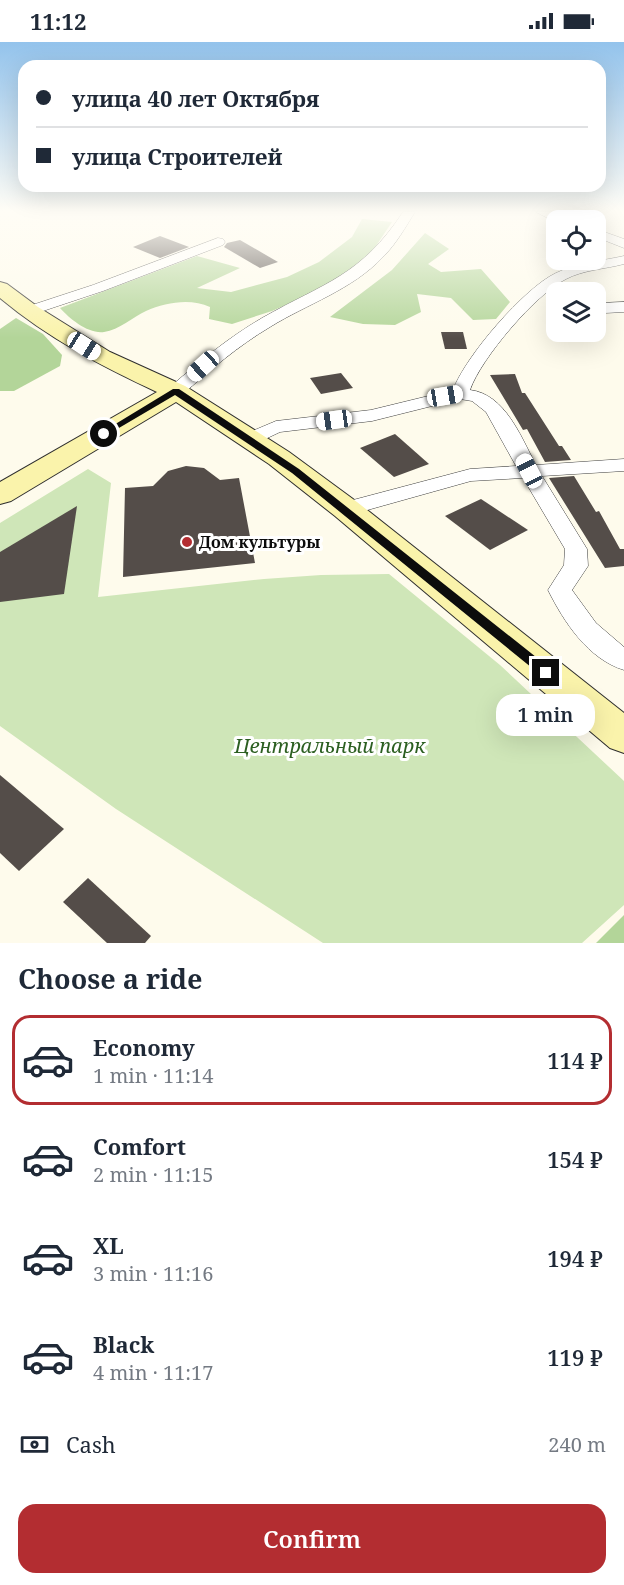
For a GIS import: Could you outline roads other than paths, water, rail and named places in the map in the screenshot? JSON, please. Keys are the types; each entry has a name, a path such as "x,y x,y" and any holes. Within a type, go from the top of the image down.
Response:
{"main road":[{"path":"0,288 28,311 102,357 176,391 250,439 346,509 624,736"},
{"path":"0,495 176,391"}],"street":[{"path":"28,311 98,288 187,254"},
{"path":"176,391 217,354 268,321 327,292 366,268 379,254"},
{"path":"460,394 461,384 479,356 545,285 561,276 624,260"},
{"path":"606,308 624,307"},
{"path":"250,439 276,428 372,415 431,399 460,394 477,396 492,408 510,434 529,471 576,549 576,566 560,590 571,612 595,640 624,660"},
{"path":"346,509 470,475 624,465"}],"place":[{"name":"Дом культуры","path":"187,542"}],"park label":[{"name":"Центральный парк","path":"330,745"}]}
